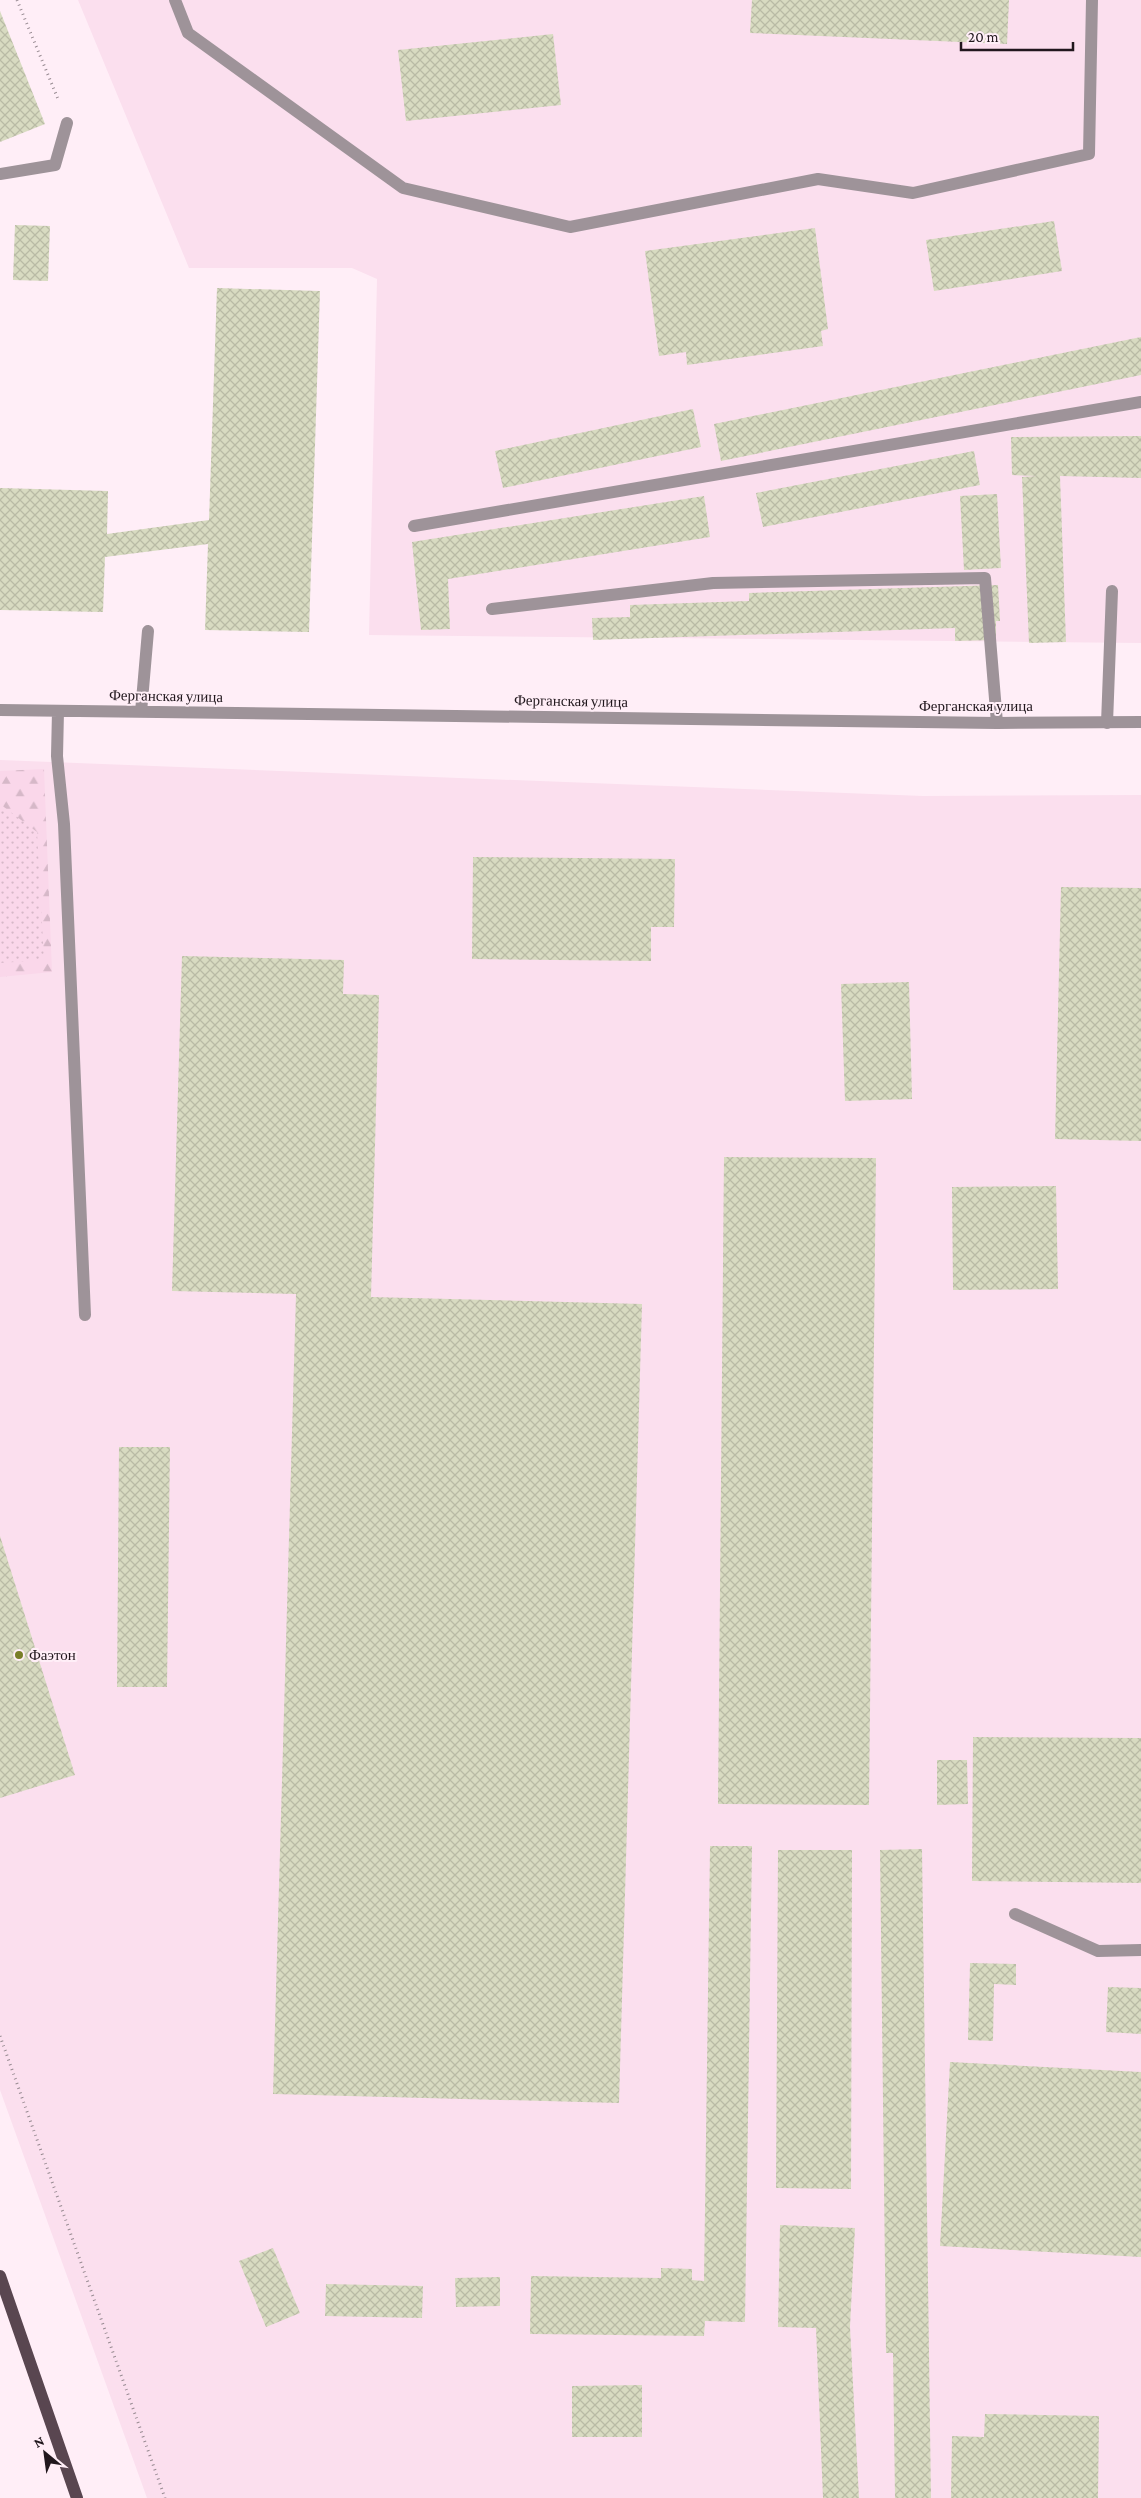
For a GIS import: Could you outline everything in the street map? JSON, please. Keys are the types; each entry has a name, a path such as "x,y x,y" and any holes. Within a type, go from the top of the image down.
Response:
{"main road":[{"path":"0,2276 77,2498"}],"street":[{"path":"175,0 188,33 403,188 570,227 818,179 913,193 1089,154 1092,0"},
{"path":"0,174 55,164 67,123"},
{"path":"414,526 1141,402"},
{"path":"492,610 713,583 986,578 997,723"},
{"path":"1107,723 1112,591"},
{"path":"141,712 148,632"},
{"name":"Ферганская улица","path":"0,710 997,723 1141,722"},
{"path":"58,711 57,756 64,824 85,1316"},
{"path":"1015,1914 1098,1951 1141,1950"}],"path":[{"path":"18,0 67,123"},
{"path":"0,2036 165,2498"}],"shaded area":[{"path":"78,0 1141,0 1141,643 369,635 377,279 352,268 189,268"},
{"path":"0,760 923,796 1141,795 1141,2498 147,2498 0,2090"}],"green space":[{"path":"44,769 52,972 0,977 0,771"},
{"path":"0,804 37,832 44,960 0,963"}],"building":[{"path":"752,0 1009,0 1007,44 750,33"},
{"path":"0,11 45,124 0,142"},
{"path":"553,34 561,105 406,121 398,50"},
{"path":"1054,221 1062,271 934,291 926,240"},
{"path":"15,225 50,226 48,281 13,280"},
{"path":"815,228 828,329 821,331 823,346 687,365 686,352 659,356 645,251"},
{"path":"217,288 320,291 309,632 205,630 208,544 105,557 103,612 0,610 0,488 108,491 107,534 209,520"},
{"path":"1141,337 1141,375 721,461 714,424"},
{"path":"693,409 701,447 503,488 495,451"},
{"path":"1141,436 1141,478 1060,476 1066,642 1029,643 1022,477 1037,476 1012,475 1011,437"},
{"path":"974,451 980,485 763,527 756,493"},
{"path":"997,494 1001,568 964,570 960,496"},
{"path":"704,496 710,537 448,579 450,629 421,630 412,542"},
{"path":"998,585 1000,621 996,621 996,640 955,641 955,628 593,640 592,618 630,617 630,605 749,601 749,593"},
{"path":"473,857 675,859 674,927 651,927 651,961 472,959"},
{"path":"1061,887 1141,888 1141,1141 1055,1139"},
{"path":"182,956 344,960 343,994 379,995 371,1297 642,1304 619,2103 273,2094 296,1294 172,1291"},
{"path":"909,982 912,1099 845,1101 841,984"},
{"path":"724,1157 876,1158 869,1805 718,1804"},
{"path":"1056,1186 1058,1289 953,1290 952,1187"},
{"path":"119,1447 170,1447 167,1687 117,1687"},
{"name":"Фаэтон","path":"0,1536 75,1775 0,1798"},
{"path":"973,1737 1141,1738 1141,1883 972,1881"},
{"path":"937,1760 967,1760 968,1804 937,1805"},
{"path":"710,1846 752,1846 745,2322 705,2321 704,2336 530,2334 531,2276 661,2278 661,2268 692,2269 692,2280 704,2281"},
{"path":"922,1849 931,2498 895,2498 893,2353 886,2353 880,1850"},
{"path":"778,1850 852,1850 851,2189 776,2188"},
{"path":"970,1963 1016,1964 1016,1985 994,1984 993,2041 968,2040"},
{"path":"1108,1987 1141,1988 1141,2034 1106,2032"},
{"path":"950,2062 1141,2072 1141,2257 940,2246"},
{"path":"780,2225 855,2228 850,2327 859,2498 823,2498 816,2328 778,2327"},
{"path":"273,2248 300,2313 266,2327 239,2261"},
{"path":"500,2277 500,2306 456,2307 455,2278"},
{"path":"326,2284 423,2286 422,2318 325,2316"},
{"path":"642,2385 642,2437 572,2437 572,2386"},
{"path":"985,2414 1099,2416 1098,2498 951,2498 952,2436 984,2437"}],"place":[{"name":"Фаэтон","path":"19,1655"}]}
